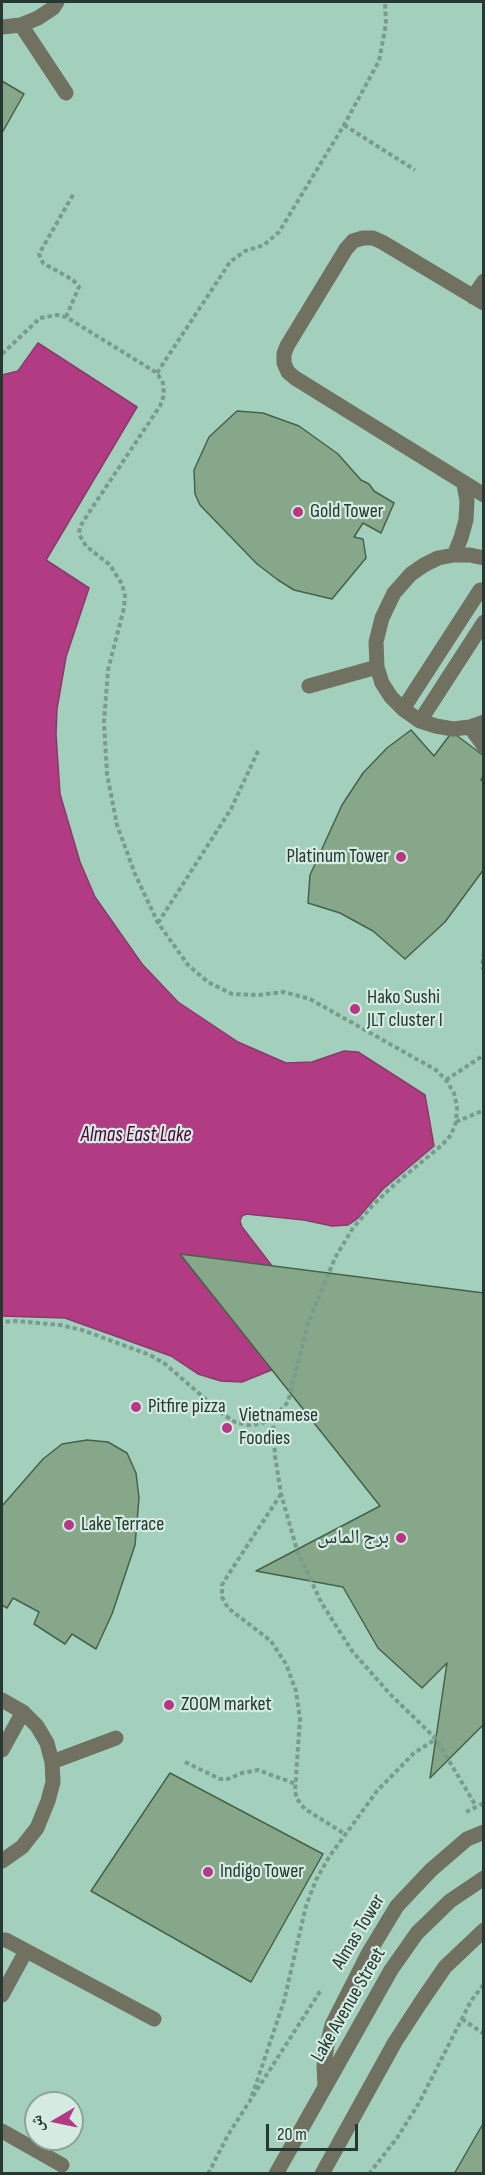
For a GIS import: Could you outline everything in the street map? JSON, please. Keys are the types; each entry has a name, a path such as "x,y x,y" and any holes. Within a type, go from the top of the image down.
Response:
{"street":[{"path":"2,27 21,25 38,18 57,2"},
{"path":"21,25 66,93"},
{"path":"483,281 478,300 382,242 373,238 353,241 346,249 284,354 284,363 288,372 295,378 483,495"},
{"path":"454,555 466,520 467,501 464,484"},
{"path":"483,544 477,556 454,555 438,558 411,574 394,593 382,618 376,642 377,667 382,683 403,709 420,721 436,726 453,729 476,724 483,746"},
{"path":"403,709 480,590"},
{"path":"420,721 483,622"},
{"path":"309,686 377,667"},
{"path":"2,1861 21,1847 37,1828 53,1782 52,1762 47,1743 37,1726 23,1712 3,1703"},
{"path":"2,1750 23,1712"},
{"path":"52,1762 116,1738"},
{"name":"Almas Tower","path":"326,2087 324,2066 332,2025 368,1954 397,1906 430,1870 468,1839 483,1832"},
{"name":"Lake Avenue Street","path":"276,2174 391,1970 417,1934 450,1902 483,1878"},
{"path":"321,2174 395,2042 421,2002 446,1967 483,1929"},
{"path":"3,1937 154,2019"},
{"path":"2,1995 26,1951"},
{"path":"2,2131 62,2165"}],"path":[{"path":"157,373 230,262 245,251 264,245 279,232 344,125 379,61 386,24 385,2"},
{"path":"344,125 415,170"},
{"path":"66,317 79,287 73,280 43,263 39,254 74,193"},
{"path":"2,354 40,318 57,315 66,317 157,373 163,383 164,395 160,406 80,526 80,534 86,546 110,565 117,574 124,596 124,608 108,670 104,722 107,774 117,825 135,874 158,923 188,965 208,982 232,994 258,995 284,992 310,999 430,1067 446,1080 454,1093 457,1107 456,1122 451,1135 395,1184 353,1228 335,1258 308,1323 288,1402 273,1418 261,1424 248,1425 235,1422 164,1363 150,1355 82,1330 49,1324 2,1322"},
{"path":"158,923 231,809 259,749"},
{"path":"483,952 483,970"},
{"path":"446,1080 483,1055"},
{"path":"456,1122 483,1110"},
{"path":"273,1418 275,1456 281,1494 297,1550 321,1602 352,1651 390,1694 436,1739 476,1806"},
{"path":"281,1494 222,1585 222,1597 228,1608 271,1641 286,1664 296,1691 300,1719 295,1791 300,1805 345,1834"},
{"path":"249,2102 291,1978 306,1906 316,1880 345,1834 394,1771 414,1753 436,1739"},
{"path":"185,1762 220,1779 228,1779 258,1770 296,1784"},
{"path":"369,2174 397,2138 419,2103 471,2001 483,1984"},
{"path":"208,2174 228,2135 320,1992"},
{"path":"462,2019 483,2034"}],"water":[{"name":"Almas East Lake","path":"38,343 137,407 46,560 89,588 66,657 57,709 56,734 60,794 80,862 95,897 142,964 178,1002 238,1042 286,1063 312,1062 344,1051 358,1052 425,1095 434,1146 383,1189 357,1219 348,1225 332,1226 304,1220 246,1214 242,1216 240,1221 242,1227 289,1288 274,1369 242,1382 221,1381 198,1374 171,1356 65,1318 2,1316 2,375 18,371"}],"building":[{"path":"2,81 24,94 2,133"},
{"name":"Gold Tower","path":"237,411 263,413 299,426 338,454 374,491 394,503 381,533 363,523 354,537 363,539 366,558 332,599 294,590 278,580 257,564 200,505 195,494 194,470 209,437"},
{"name":"Platinum Tower","path":"411,730 434,756 452,732 484,756 484,775 481,780 484,782 484,869 445,922 405,959 373,931 340,913 308,903 310,875 342,805 363,773 387,748"},
{"name":"برج الماس","path":"180,1254 484,1293 484,1724 430,1778 447,1663 422,1688 378,1648 343,1587 256,1571 380,1506"},
{"name":"Lake Terrace","path":"87,1440 108,1442 127,1453 136,1473 139,1498 135,1545 112,1614 96,1649 72,1634 65,1644 34,1624 39,1612 13,1598 7,1608 2,1605 2,1506 43,1459 62,1444"},
{"name":"Indigo Tower","path":"170,1773 323,1854 251,1982 91,1891"},
{"path":"484,2122 484,2174 454,2174"}],"place":[{"name":"Gold Tower","path":"298,512"},
{"name":"Platinum Tower","path":"401,857"},
{"name":"Hako Sushi JLT cluster I","path":"355,1009"},
{"name":"Pitfire pizza","path":"136,1407"},
{"name":"Vietnamese Foodies","path":"227,1428"},
{"name":"Lake Terrace","path":"69,1525"},
{"name":"برج الماس","path":"401,1538"},
{"name":"ZOOM market","path":"169,1705"},
{"name":"Indigo Tower","path":"208,1872"}]}
